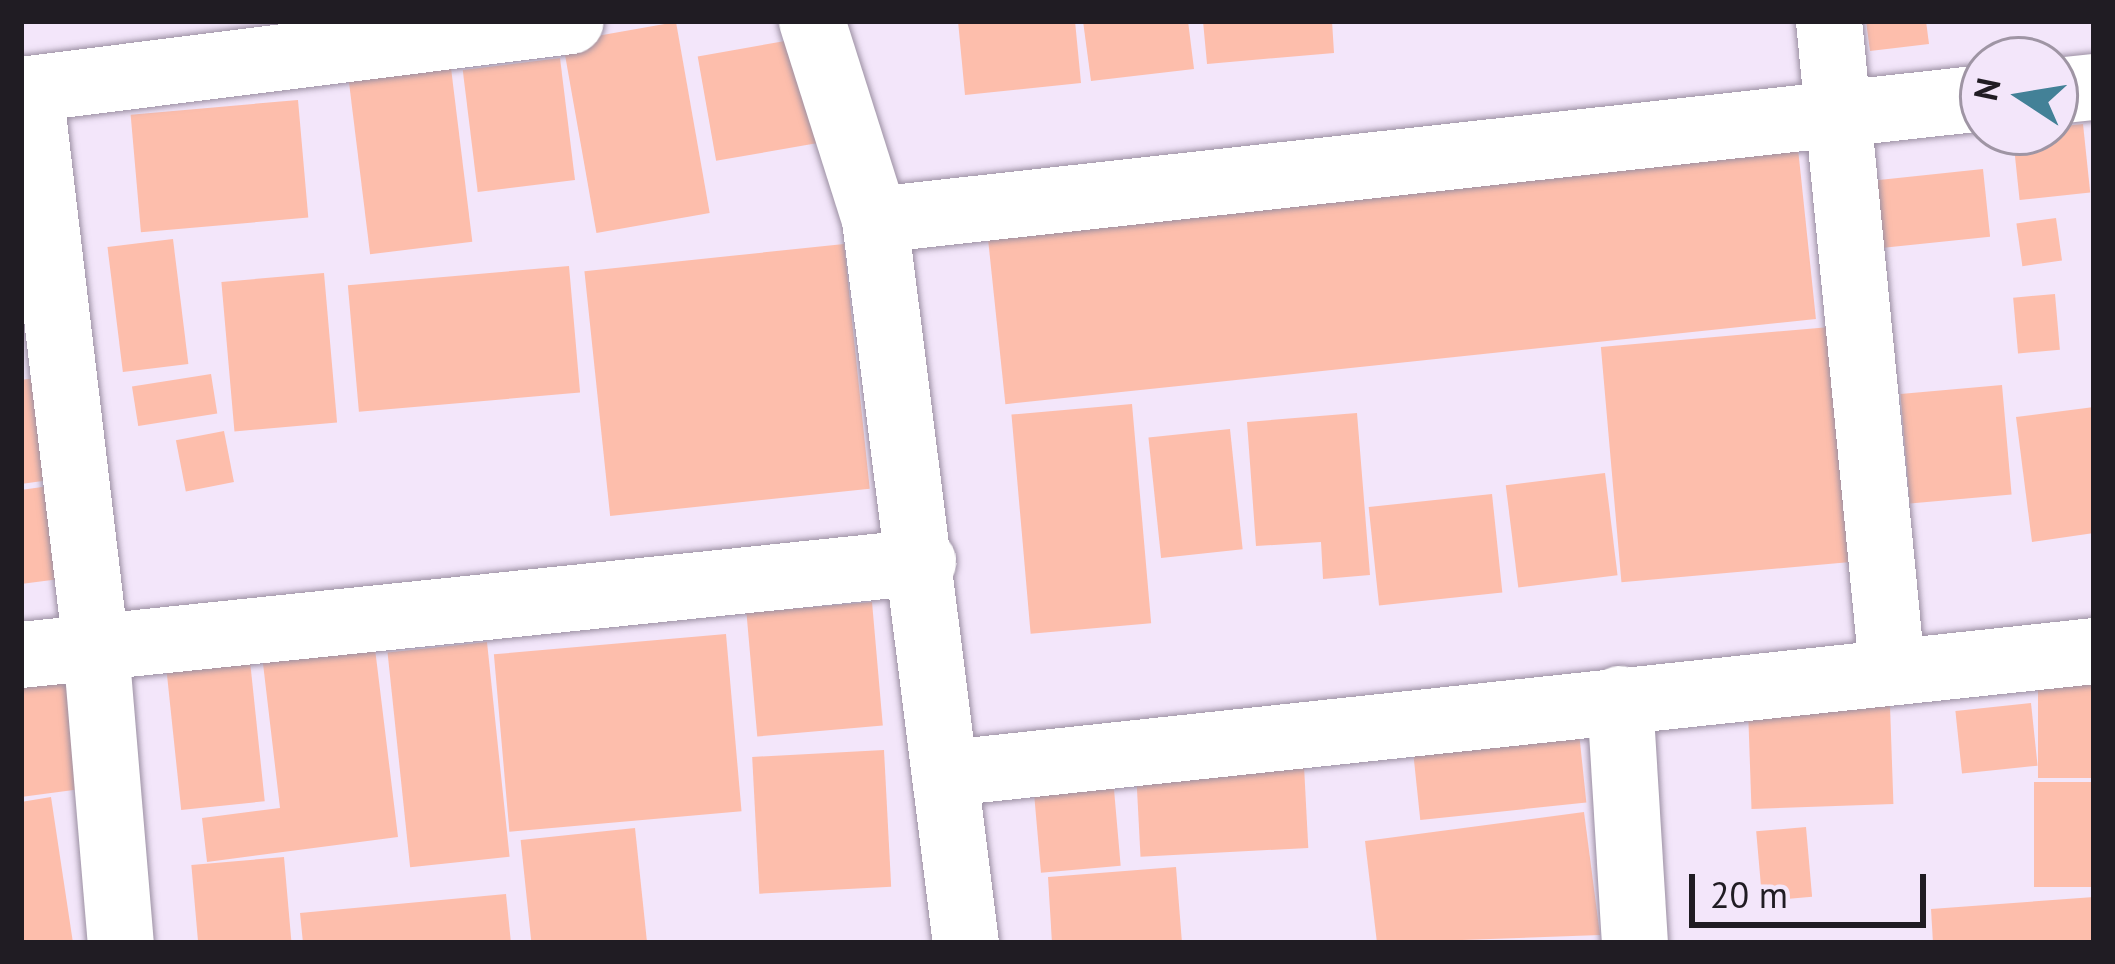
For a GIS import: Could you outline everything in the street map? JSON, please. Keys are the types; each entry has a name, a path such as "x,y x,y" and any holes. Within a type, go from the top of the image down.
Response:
{"street":[{"path":"122,943 96,648 25,90 571,21"},
{"path":"812,21 875,220 949,773 966,943"},
{"path":"1828,21 1892,668"},
{"path":"875,220 1959,100"},
{"path":"21,655 922,562"},
{"path":"949,773 1892,668 2094,651"},
{"path":"1620,699 1636,943"}],"building":[{"path":"958,21 1075,21 1081,83 965,95"},
{"path":"1083,21 1188,21 1194,69 1091,81"},
{"path":"1203,21 1332,21 1334,53 1207,64"},
{"path":"1866,21 1926,21 1929,44 1870,51"},
{"path":"676,22 710,213 596,233 563,42"},
{"path":"808,37 826,141 716,161 698,56"},
{"path":"560,58 575,180 478,192 463,70"},
{"path":"451,68 472,242 370,254 349,81"},
{"path":"298,100 308,218 141,232 131,115"},
{"path":"2079,124 2083,124 2090,193 2020,200 2015,156 2079,156"},
{"path":"1797,139 1816,319 1005,404 986,224"},
{"path":"1983,169 1990,237 1884,248 1877,180"},
{"path":"2056,218 2062,261 2022,266 2016,224"},
{"path":"173,239 188,364 123,372 107,247"},
{"path":"844,244 870,489 610,516 584,271"},
{"path":"569,266 580,393 359,412 348,285"},
{"path":"324,273 337,422 234,431 221,282"},
{"path":"2055,294 2060,350 2018,353 2013,298"},
{"path":"1830,327 1851,562 1621,582 1601,347"},
{"path":"211,374 217,414 138,426 132,387"},
{"path":"49,376 64,478 21,484 21,380"},
{"path":"2002,385 2012,495 1910,503 1900,394"},
{"path":"1132,404 1151,623 1031,634 1011,415"},
{"path":"2094,407 2094,533 2032,542 2016,417"},
{"path":"1357,413 1370,575 1323,579 1321,542 1256,546 1247,422"},
{"path":"1230,429 1243,549 1161,558 1148,438"},
{"path":"224,431 234,482 186,491 176,440"},
{"path":"1605,473 1618,575 1518,587 1506,485"},
{"path":"63,484 75,577 21,584 21,490"},
{"path":"1492,494 1502,592 1379,605 1369,507"},
{"path":"872,602 883,726 757,737 746,613"},
{"path":"372,624 398,837 207,862 202,818 280,808 260,638"},
{"path":"726,634 742,811 509,832 494,654"},
{"path":"487,642 510,857 410,867 388,652"},
{"path":"80,654 96,787 21,797 21,661"},
{"path":"2038,659 2094,659 2094,778 2038,778"},
{"path":"250,661 265,801 181,810 166,670"},
{"path":"2031,703 2038,766 1962,774 1955,711"},
{"path":"1890,706 1893,804 1752,809 1748,711"},
{"path":"1578,723 1586,803 1420,820 1412,740"},
{"path":"884,750 891,887 759,894 752,757"},
{"path":"1304,766 1308,848 1141,857 1136,775"},
{"path":"1113,778 1121,866 1041,873 1033,785"},
{"path":"2034,782 2094,782 2094,887 2034,887"},
{"path":"51,797 73,943 21,943 21,802"},
{"path":"1584,812 1600,935 1377,943 1365,841"},
{"path":"1806,827 1812,897 1762,901 1756,831"},
{"path":"635,828 647,943 531,943 521,840"},
{"path":"284,857 291,943 198,943 191,865"},
{"path":"1176,867 1182,943 1052,943 1048,877"},
{"path":"506,894 511,943 303,943 300,913"},
{"path":"2094,897 2094,943 1933,943 1931,909"}]}
